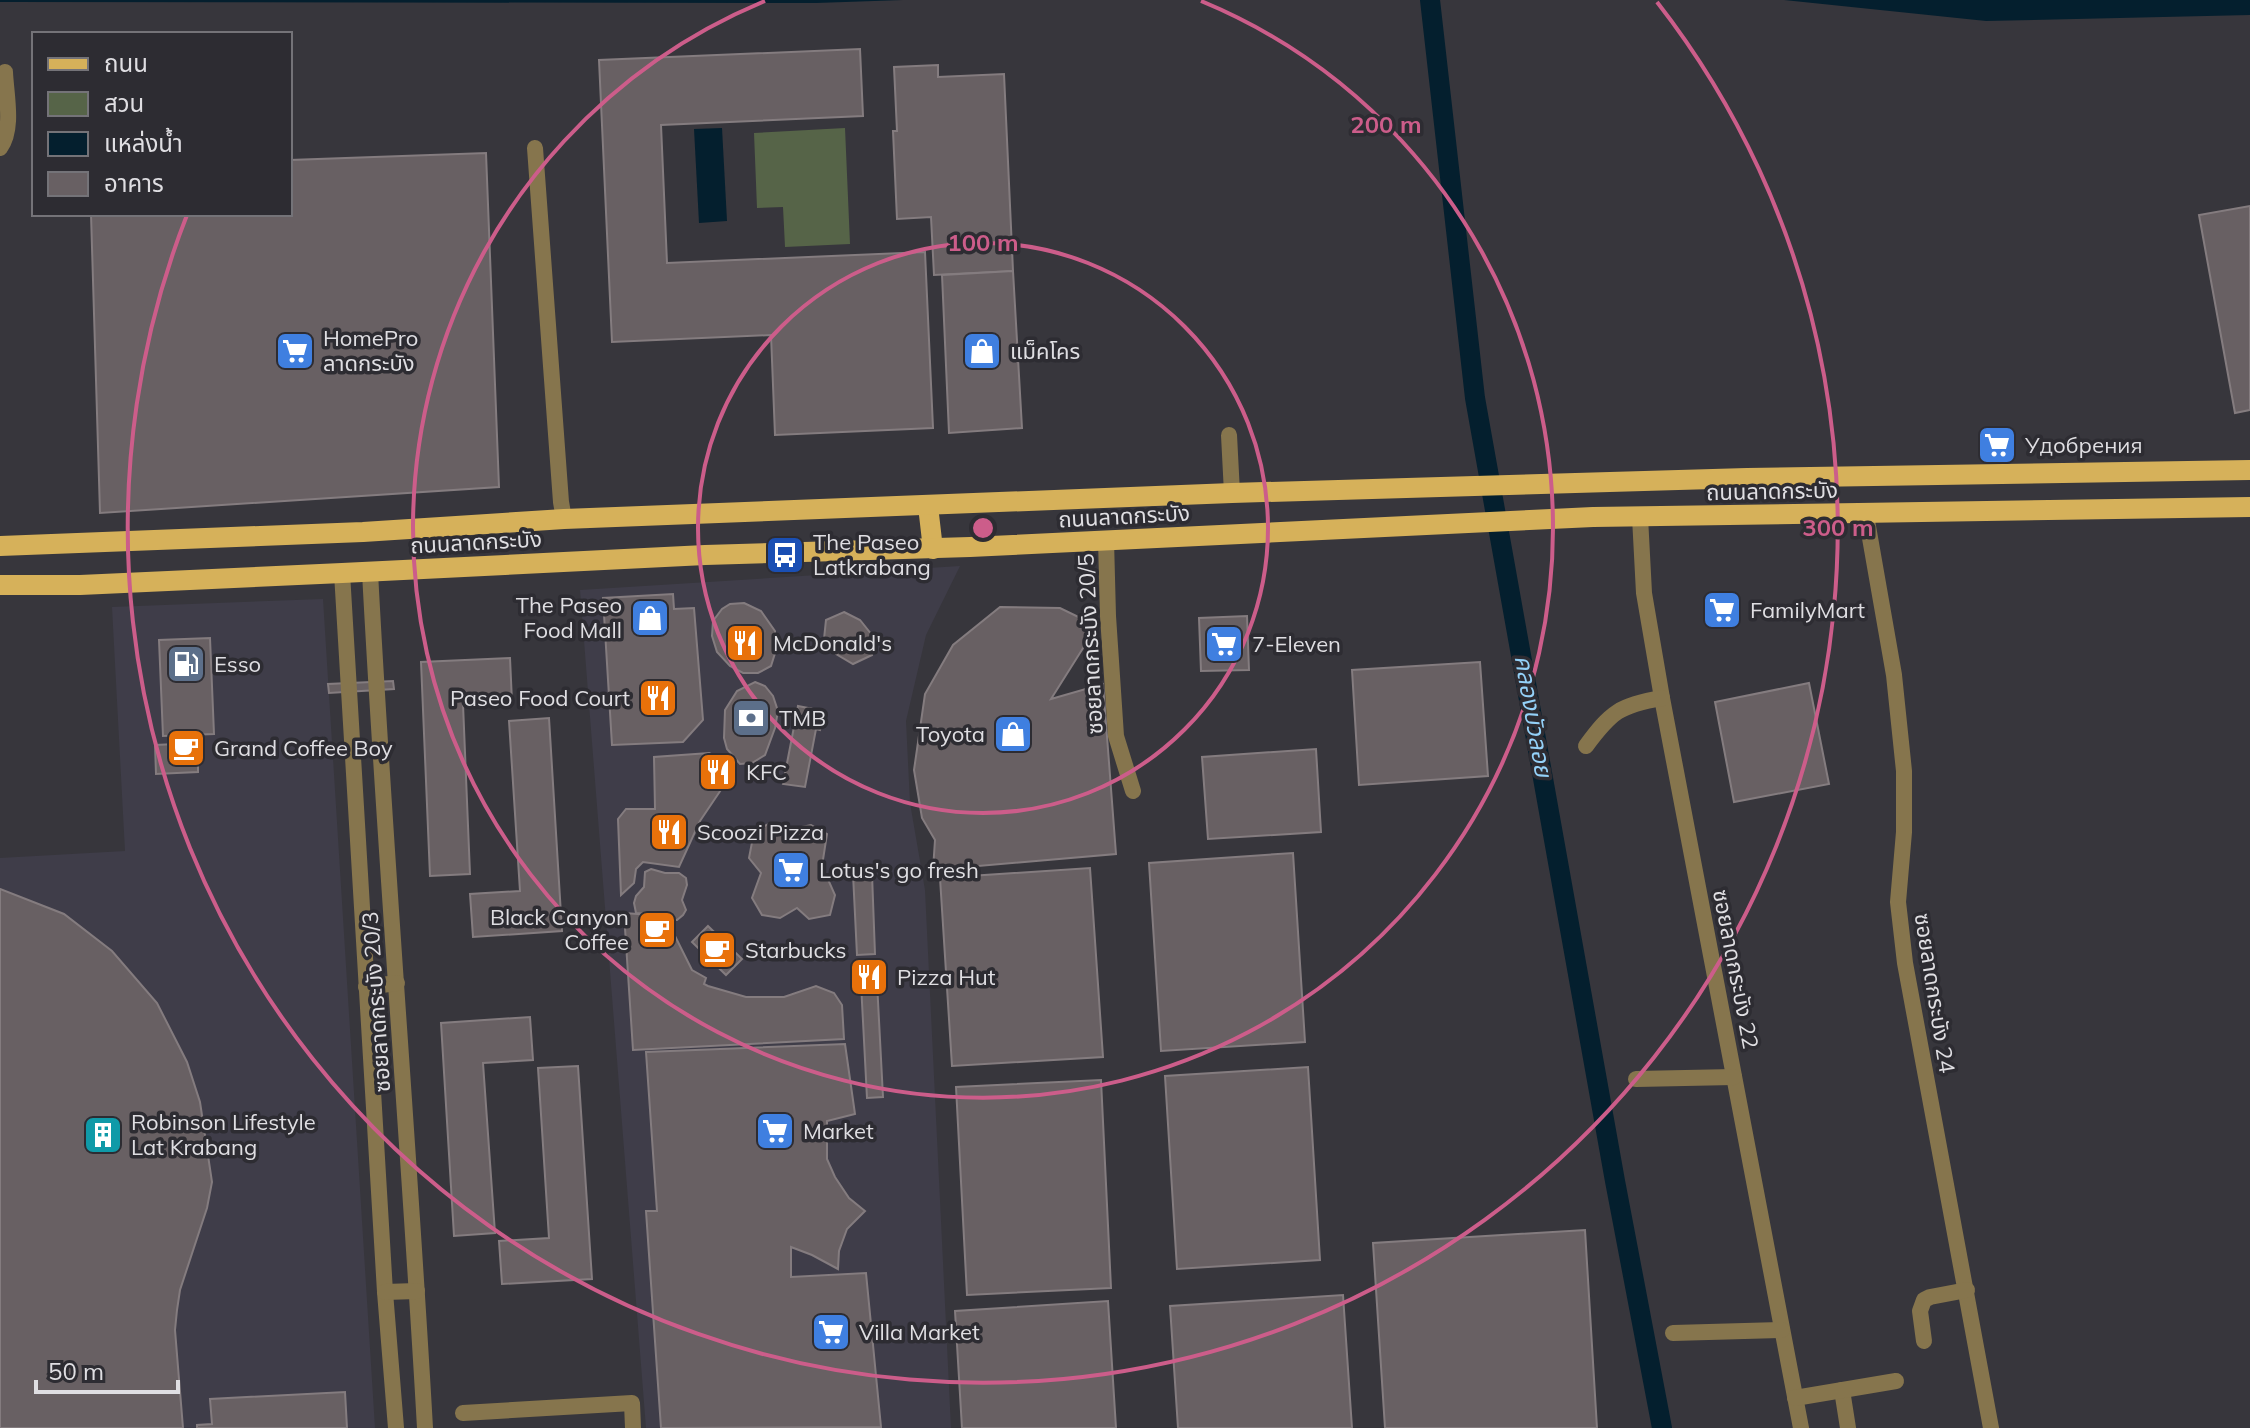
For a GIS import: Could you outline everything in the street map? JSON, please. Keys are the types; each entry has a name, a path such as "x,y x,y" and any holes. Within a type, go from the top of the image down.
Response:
{"main road":[{"name":"ถนนลาดกระบัง","path":"0,546 363,532 564,519 1232,493 1747,478 2250,470"},
{"path":"928,506 933,549"},
{"name":"ถนนลาดกระบัง","path":"0,585 80,585 690,555 933,549 1593,517 2250,507"}],"street":[{"path":"0,148 8,123 5,72"},
{"path":"535,148 564,519"},
{"path":"1229,435 1232,493"},
{"name":"ซอยลาดกระบัง 24","path":"1866,515 1894,675 1904,771 1904,832 1898,902 1905,963 1991,1428"},
{"name":"ซอยลาดกระบัง 22","path":"1640,517 1644,593 1662,698 1801,1428"},
{"name":"ซอยลาดกระบัง 20/5","path":"1106,540 1116,736 1133,791"},
{"name":"ซอยลาดกระบัง 20/3","path":"370,572 425,1428"},
{"name":"ซอยลาดกระบัง 20/3","path":"342,573 385,1292 396,1428"},
{"path":"1586,746 1605,721 1621,708 1662,698"},
{"path":"355,792 382,791"},
{"path":"366,987 397,983"},
{"path":"1636,1079 1734,1077"},
{"path":"1924,1341 1920,1311 1924,1300 1967,1290"},
{"path":"385,1292 417,1291"},
{"path":"1673,1333 1782,1330"},
{"path":"391,1377 422,1375"},
{"path":"1795,1398 1896,1381"},
{"path":"1842,1390 1848,1428"},
{"path":"463,1413 632,1403 633,1428"}],"shaded area":[{"path":"960,566 926,635 906,721 910,803 925,890 951,1428 646,1428 580,590"},
{"path":"323,599 375,1428 0,1428 0,858 125,851 112,607"}],"green space":[{"path":"845,128 850,244 785,247 783,207 757,208 754,133"}],"water":[{"path":"0,0 903,0 816,3"},
{"path":"1784,0 2250,0 2250,15 1986,21"},
{"path":"722,128 727,221 699,223 694,129"}],"building":[{"path":"860,49 863,116 661,125 667,263 925,252 933,428 775,435 771,335 612,342 599,60"},
{"path":"938,65 938,77 1004,74 1013,271 934,275 931,217 897,219 894,67"},
{"name":"HomePro ลาดกระบัง","path":"486,153 499,487 100,513 91,216 292,216 292,160"},
{"path":"2250,206 2250,410 2235,413 2199,215"},
{"name":"แม็คโคร","path":"1013,271 1022,428 949,433 942,275"},
{"path":"673,594 674,609 694,608 703,720 683,742 612,745 603,598"},
{"name":"McDonald's","path":"744,603 761,611 775,631 776,650 771,666 758,673 743,673 730,666 717,652 712,636 713,621 722,609 730,604"},
{"name":"Toyota","path":"1000,607 1060,608 1097,626 1051,699 1103,684 1116,854 933,870 935,840 922,818 914,770 925,694 953,645"},
{"path":"844,612 860,620 872,635 872,655 853,664 836,654 824,639 826,620"},
{"name":"7-Eleven","path":"1247,616 1249,670 1201,671 1199,618"},
{"name":"Esso","path":"210,638 214,734 163,736 159,640"},
{"path":"510,658 512,702 463,704 470,874 430,876 421,662"},
{"path":"1480,662 1488,776 1359,785 1352,670"},
{"path":"393,681 394,689 329,693 328,684"},
{"name":"TMB","path":"755,682 765,686 773,696 778,711 775,728 765,755 752,763 740,764 727,749 724,738 725,710 737,691"},
{"path":"1809,683 1829,784 1734,802 1715,702"},
{"path":"798,706 824,711 820,730 816,729 805,787 783,784"},
{"path":"549,718 562,931 473,937 470,894 520,891 509,721"},
{"path":"198,743 198,772 156,774 155,745"},
{"path":"1316,749 1321,832 1208,839 1202,757"},
{"path":"709,753 725,761 731,775 700,821 679,867 643,862 636,869 634,883 621,895 618,819 626,809 655,809 654,757"},
{"name":"Lotus's go fresh","path":"770,823 792,829 811,825 827,834 822,866 835,895 830,915 809,919 797,908 780,918 762,915 752,898 761,873 749,858 754,832"},
{"path":"1293,853 1305,1042 1161,1051 1149,863"},
{"path":"1090,868 1103,1057 952,1066 940,878"},
{"path":"651,869 679,873 686,878 682,900 686,910 677,920 636,913 636,896 644,887 645,872"},
{"path":"853,874 872,874 875,954 857,955"},
{"name":"Robinson Lifestyle Lat Krabang","path":"0,889 64,914 112,951 157,1003 187,1062 200,1102 212,1182 177,1310 175,1330 183,1428 0,1428"},
{"path":"624,913 665,916 692,970 706,978 704,984 708,986 746,997 784,997 816,986 834,993 842,1005 844,1039 633,1050"},
{"name":"Starbucks","path":"708,926 742,959 726,975 692,942"},
{"path":"876,963 883,1097 867,1098 860,964"},
{"path":"530,1017 533,1060 483,1063 495,1233 454,1236 441,1023"},
{"path":"845,1044 855,1114 827,1121 827,1159 849,1198 865,1211 847,1229 839,1251 838,1269 791,1247 791,1277 866,1273 881,1427 661,1428 646,1211 657,1211 646,1052"},
{"path":"578,1066 592,1279 502,1284 499,1241 549,1238 538,1068"},
{"path":"1308,1067 1320,1260 1177,1269 1165,1076"},
{"path":"1101,1080 1111,1288 967,1295 956,1087"},
{"path":"1585,1230 1597,1428 1385,1428 1373,1243"},
{"path":"1343,1295 1352,1428 1178,1428 1170,1306"},
{"path":"1108,1301 1116,1428 962,1428 955,1311"},
{"path":"345,1392 347,1428 197,1428 197,1425 212,1424 210,1399"}],"waterway":[{"name":"คลองบัวลอย","path":"1430,0 1475,398 1662,1428"}],"place":[{"name":"HomePro ลาดกระบัง","path":"295,351"},
{"name":"แม็คโคร","path":"982,351"},
{"name":"Удобрения","path":"1997,445"},
{"name":"The Paseo Latkrabang","path":"785,555"},
{"name":"FamilyMart","path":"1722,610"},
{"name":"The Paseo Food Mall","path":"650,618"},
{"name":"McDonald's","path":"745,643"},
{"name":"7-Eleven","path":"1224,644"},
{"name":"Esso","path":"186,664"},
{"name":"Paseo Food Court","path":"658,698"},
{"name":"TMB","path":"751,718"},
{"name":"Toyota","path":"1013,734"},
{"name":"Grand Coffee Boy","path":"186,748"},
{"name":"KFC","path":"718,772"},
{"name":"Scoozi Pizza","path":"669,832"},
{"name":"Lotus's go fresh","path":"791,870"},
{"name":"Black Canyon Coffee","path":"657,930"},
{"name":"Starbucks","path":"717,950"},
{"name":"Pizza Hut","path":"869,977"},
{"name":"Market","path":"775,1131"},
{"name":"Robinson Lifestyle Lat Krabang","path":"103,1135"},
{"name":"Villa Market","path":"831,1332"}]}
